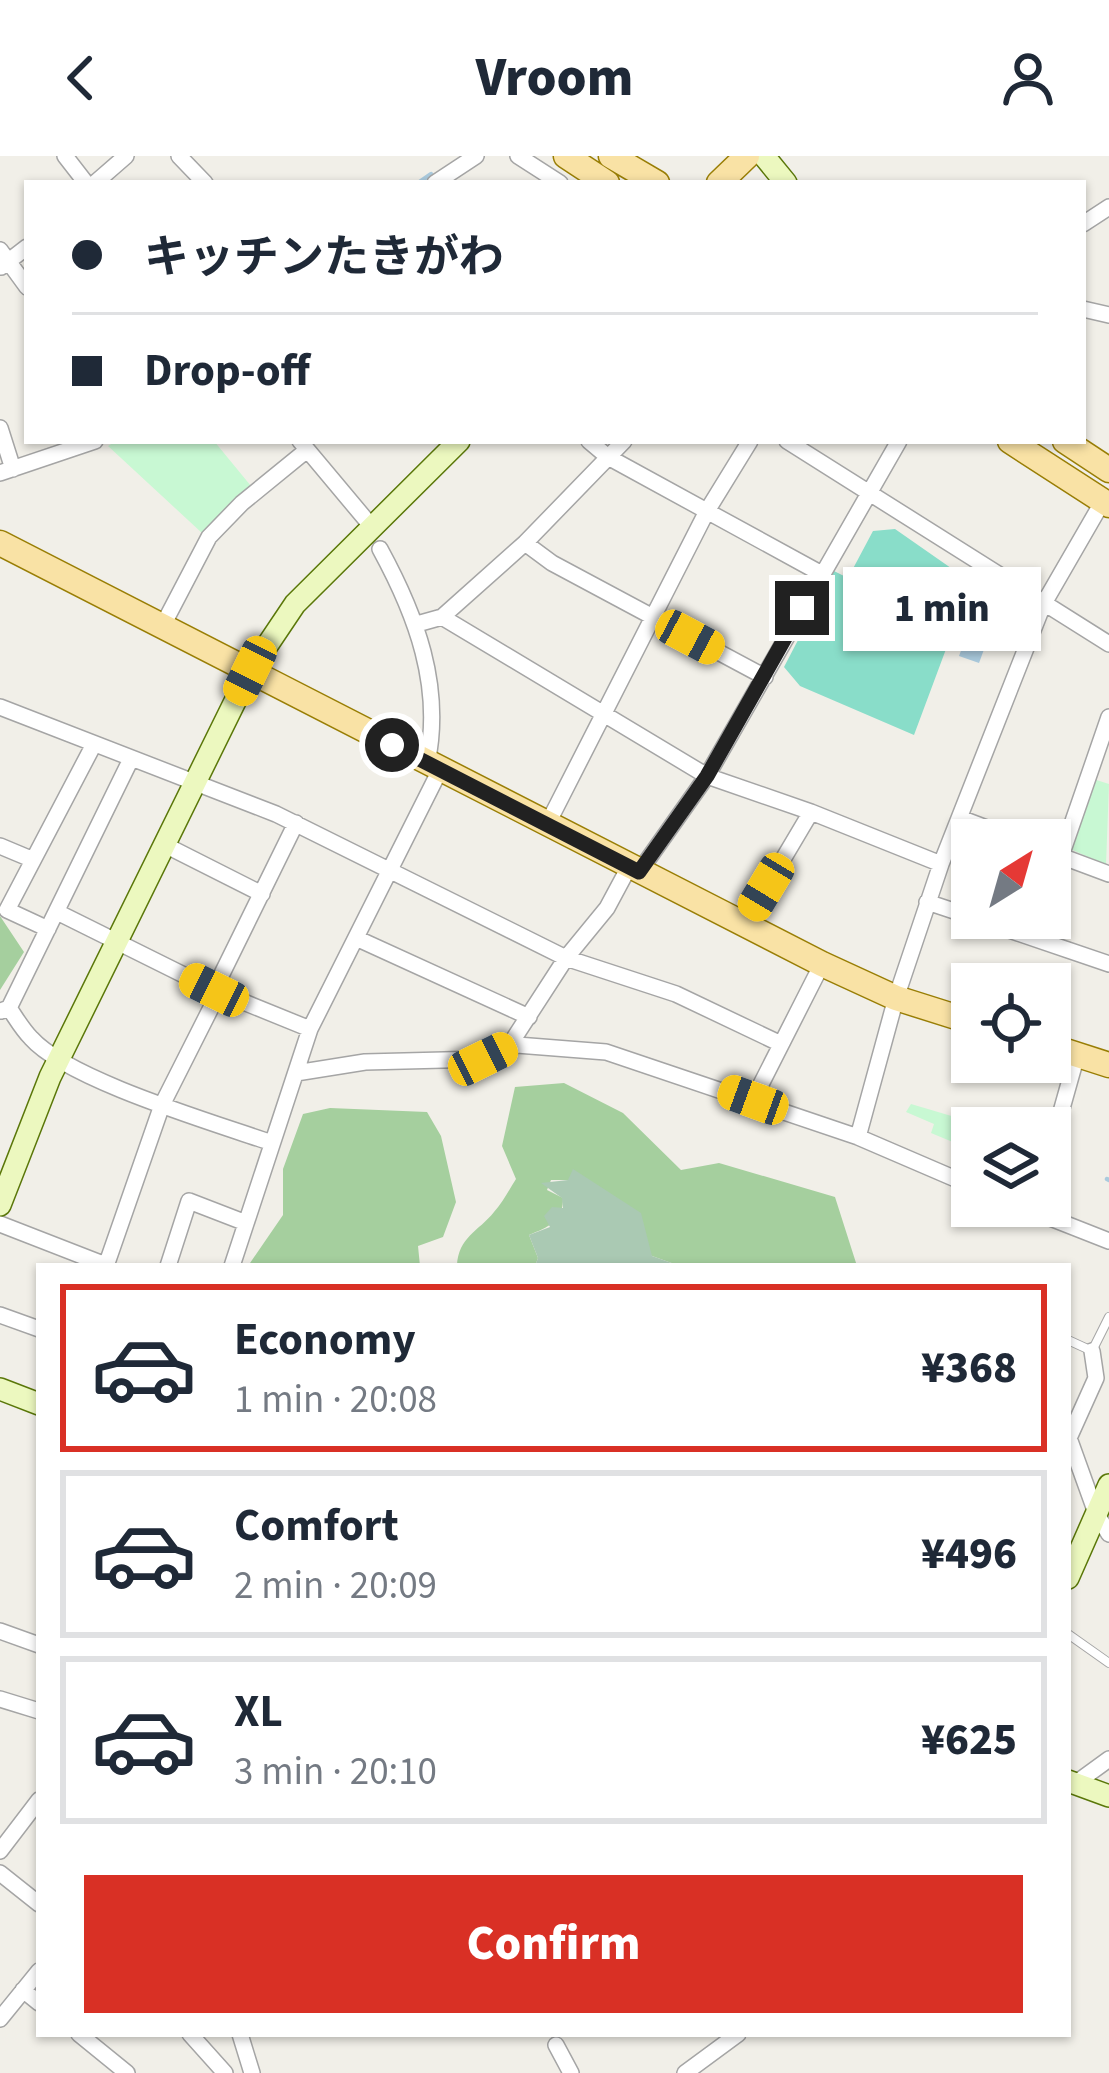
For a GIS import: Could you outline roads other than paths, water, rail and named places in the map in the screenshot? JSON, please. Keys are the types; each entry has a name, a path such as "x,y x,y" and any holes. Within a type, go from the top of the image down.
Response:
{"main road":[{"path":"566,156 599,174 638,180"},
{"path":"722,180 747,156"},
{"path":"1015,444 1106,503"},
{"path":"1070,444 1109,470"},
{"path":"0,543 822,964 896,998 951,1015"},
{"path":"1071,1053 1109,1065"}],"street":[{"path":"65,156 88,180"},
{"path":"95,180 126,156"},
{"path":"179,156 202,180"},
{"path":"440,180 476,156"},
{"path":"518,156 555,180"},
{"path":"764,156 784,180"},
{"path":"3,260 24,284"},
{"path":"0,428 6,471 86,444"},
{"path":"0,1205 58,1060 250,671 295,604 456,444"},
{"path":"593,444 608,457 820,573"},
{"path":"417,624 442,617 525,543 621,444"},
{"path":"547,825 707,512 748,444"},
{"path":"792,444 1109,644"},
{"path":"296,1073 365,1062 483,1059 509,1046 566,958 707,776 897,444"},
{"path":"162,627 209,537 303,446 372,527"},
{"path":"858,1137 940,864 1043,604 1106,503"},
{"path":"525,543 552,563 765,677"},
{"path":"233,1263 310,1029 390,871 434,766 430,696 417,624 380,549"},
{"path":"442,617 707,776 940,864"},
{"path":"0,707 296,823 566,958 676,994 781,1044"},
{"path":"1069,819 1109,717"},
{"path":"48,929 7,910 93,746"},
{"path":"131,759 58,912 4,1010 58,1060 162,1105 272,1143"},
{"path":"744,925 811,812"},
{"path":"108,1263 162,1105 296,823"},
{"path":"165,845 262,894"},
{"path":"0,846 31,859"},
{"path":"1071,860 1109,874"},
{"path":"927,902 951,910"},
{"path":"58,912 217,991 310,1029"},
{"path":"356,938 529,1017"},
{"path":"1035,939 1109,964"},
{"path":"753,1100 822,964"},
{"path":"509,1046 606,1052 858,1137 951,1177"},
{"path":"1063,1107 1078,1055"},
{"path":"169,1263 189,1202 246,1223"},
{"path":"0,1224 102,1263"},
{"path":"1071,1225 1109,1241"},
{"path":"0,1315 36,1329"},
{"path":"1071,1434 1096,1378 1092,1351"},
{"path":"0,1389 36,1403"},
{"path":"1071,1444 1096,1513 1109,1534"},
{"path":"1071,1571 1109,1485"},
{"path":"0,1631 36,1644"},
{"path":"0,1699 36,1710"},
{"path":"1072,1782 1109,1759"},
{"path":"1072,1782 1109,1796"},
{"path":"0,1851 36,1804"},
{"path":"0,1873 36,1902"},
{"path":"0,2019 36,1975"},
{"path":"23,1990 36,2000"},
{"path":"83,2037 128,2073"},
{"path":"193,2037 225,2073"},
{"path":"242,2037 252,2073"},
{"path":"685,2073 734,2037"},
{"path":"556,2045 571,2073"}],"lane":[{"path":"1071,1341 1092,1351 1109,1317"},
{"path":"1071,1636 1109,1663"}],"water":[{"path":"979,602 999,609 979,663 959,656"}],"waterway":[{"path":"422,180 431,174"}]}
